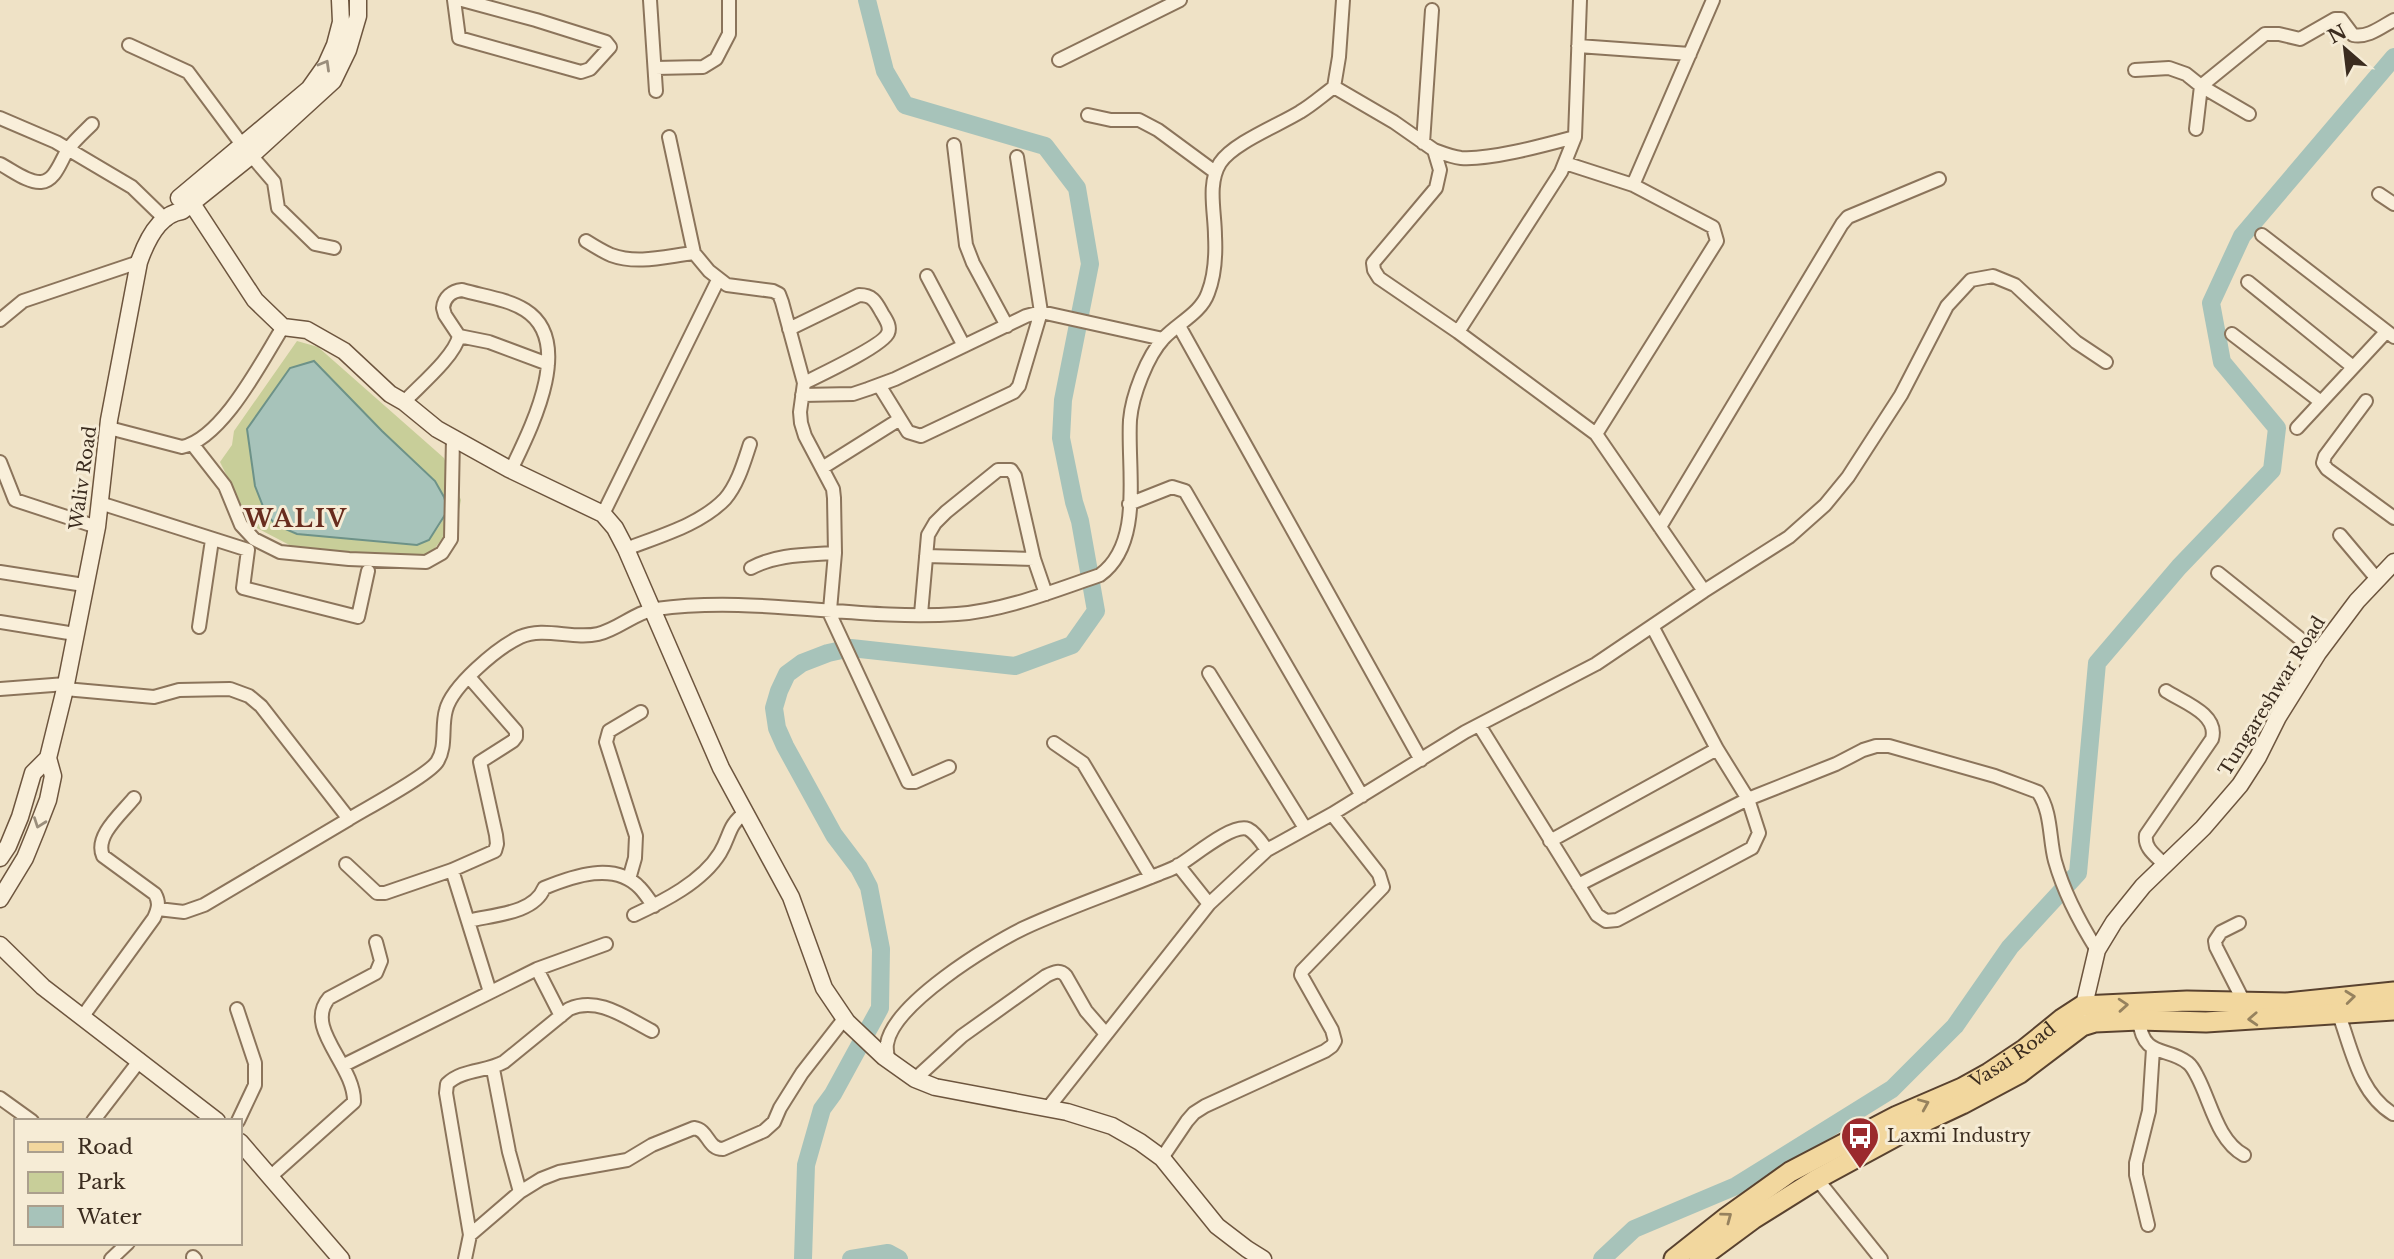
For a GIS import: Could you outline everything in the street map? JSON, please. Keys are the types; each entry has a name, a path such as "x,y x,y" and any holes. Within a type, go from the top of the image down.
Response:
{"main road":[{"path":"2082,1006 2187,1002 2286,1003 2394,992"},
{"name":"Vasai Road","path":"1674,1259 1790,1172 1897,1116 1962,1088 1989,1073 2082,1006"},
{"name":"Vasai Road","path":"1699,1259 1753,1219 1817,1179 2021,1073 2080,1027 2095,1022 2206,1022 2394,1010"}],"street":[{"name":"Waliv Road","path":"248,150 309,89 327,65 341,22 340,0"},
{"name":"Waliv Road","path":"0,898 25,858 48,800 53,776 48,758 66,687 97,527 109,428 139,262 149,237 170,216 182,211 188,198 333,81 348,50 358,16 358,0"},
{"path":"454,0 459,38 581,72 590,69 610,47 607,42 461,0"},
{"path":"650,0 656,91"},
{"path":"655,68 703,67 716,59 729,34 729,0"},
{"path":"1059,60 1180,0"},
{"path":"158,909 184,912 204,905 432,768 442,752 446,709 450,698 499,649 530,634 596,635 653,609 700,604 959,614 1046,594 1100,575 1110,568 1120,554 1129,523 1130,418 1139,383 1163,339 1207,298 1214,277 1212,192 1215,172 1223,159 1245,142 1303,111 1334,87 1343,0"},
{"path":"1458,332 1565,163 1575,137 1580,0"},
{"path":"1633,185 1713,0"},
{"path":"1432,10 1429,146 1440,170 1436,188 1377,257 1373,263 1374,270 1379,278 1458,332 1596,434 1704,591"},
{"path":"2196,129 2201,86 2265,34 2279,33 2300,39 2335,19 2340,19 2353,36 2359,37 2394,20"},
{"path":"128,45 188,72 274,182 278,208 315,244 334,248"},
{"path":"1578,46 1690,54"},
{"path":"2135,69 2169,68 2186,74 2249,114"},
{"path":"1334,87 1429,146 1460,158 1531,148 1575,137"},
{"path":"1088,115 1111,120 1139,120 1158,130 1215,172"},
{"path":"0,118 68,148 132,187 170,216"},
{"path":"0,164 40,182 48,180 68,148 92,124"},
{"path":"669,137 694,253 718,280 735,287 779,294 803,389 800,412 805,436 835,498 835,553 829,610 908,782 915,782 949,767"},
{"path":"954,145 966,245 1007,326"},
{"path":"879,385 908,432 921,436 1014,392 1023,375 1041,312 1017,157"},
{"path":"1565,163 1633,185 1713,227 1717,241 1596,434"},
{"path":"1660,527 1842,224 1848,217 1939,179"},
{"path":"2378,194 2394,204"},
{"path":"188,198 255,300 284,327 307,330 344,351 390,394 437,429 511,470 603,514 615,528 721,768 791,897 824,988 845,1021 915,1080 947,1090 1087,1116 1112,1126 1162,1158 1217,1226 1263,1259"},
{"path":"2262,235 2390,335 2353,367 2297,428"},
{"path":"586,242 612,256 631,259 651,260 694,253"},
{"path":"0,320 23,301 139,262"},
{"path":"928,276 964,346"},
{"path":"1048,1108 1209,904 1267,850 1479,725 1596,664 1789,537 1825,505 1848,477 1901,395 1947,306 1971,280 1993,276 2015,285 2076,342 2106,362"},
{"path":"603,514 718,280"},
{"path":"2248,282 2353,367"},
{"path":"511,470 529,432 542,395 550,354 548,339 528,311 462,290 448,295 443,308 459,336 489,342 548,364"},
{"path":"789,329 859,295 873,298 889,324 886,338 803,389"},
{"path":"803,389 853,394 879,385 1026,316 1041,312 1163,339"},
{"path":"1179,326 1421,760"},
{"path":"109,428 182,447 193,444 224,419 284,327"},
{"path":"2232,334 2320,402"},
{"path":"404,402 451,353 459,336"},
{"path":"2366,401 2325,456 2323,463 2327,469 2394,519"},
{"path":"822,468 900,419"},
{"path":"193,444 225,486 241,524 254,539 279,552 349,559 426,562 442,553 451,539 453,438"},
{"path":"626,549 677,529 705,514 724,499 738,477 750,444"},
{"path":"0,462 15,500 97,527"},
{"path":"921,614 928,535 935,523 998,470 1005,468 1011,470 1015,476 1034,559 1046,594"},
{"path":"1129,504 1172,487 1185,491 1362,796"},
{"path":"100,503 248,550 243,587 358,617 368,571"},
{"path":"2340,535 2377,579"},
{"path":"199,627 212,540"},
{"path":"751,568 765,560 779,557 835,553"},
{"path":"926,556 1034,559"},
{"name":"Tungareshwar Road","path":"2080,1027 2082,1006 2097,950 2113,922 2240,785 2318,653 2357,601 2394,562"},
{"path":"0,572 84,585"},
{"path":"2218,573 2318,653"},
{"path":"0,622 75,634"},
{"path":"1479,725 1597,915 1606,921 1617,920 1752,848 1759,833 1748,799 1717,749 1652,626"},
{"path":"1209,673 1305,828"},
{"path":"345,864 377,893 394,891 495,851 496,835 480,762 516,737 516,731 469,677"},
{"path":"0,689 66,687 154,697 179,690 230,689 249,696 261,706 349,819"},
{"path":"2164,864 2145,843 2146,835 2212,738 2214,731 2209,718 2166,691"},
{"path":"629,879 635,858 636,836 606,736 609,731 641,712"},
{"path":"1054,743 1083,763 1151,877"},
{"path":"1578,885 1748,799 1836,764 1863,750 1889,746 1995,776 2038,792 2046,811 2055,861 2073,908 2097,950"},
{"path":"1550,841 1717,749"},
{"name":"Waliv Road","path":"0,858 16,827 33,773 48,758"},
{"path":"83,1016 158,909 155,894 103,856 100,850 102,839 134,797"},
{"path":"634,915 683,888 705,870 720,853 734,820 746,811"},
{"path":"1162,1158 1194,1113 1325,1051 1335,1041 1332,1030 1301,975 1302,971 1383,887 1379,874 1332,814"},
{"path":"886,1058 887,1044 897,1023 926,991 1023,929 1178,866 1219,838 1241,828 1255,835 1267,850"},
{"path":"1178,866 1209,904"},
{"path":"452,870 490,992"},
{"path":"468,921 531,904 544,888 565,879 614,873 629,879 640,888 653,906"},
{"path":"2239,923 2221,932 2215,941 2245,1004"},
{"path":"270,1177 354,1102 344,1065 322,1028 321,1015 329,998 376,974 381,961 376,942"},
{"path":"344,1065 537,969 606,944"},
{"path":"0,945 7,956 43,987 214,1119"},
{"path":"537,969 561,1016"},
{"path":"915,1080 962,1036 1057,971 1063,972 1086,1011 1106,1034"},
{"path":"467,1258 470,1235 446,1093 447,1084 458,1076 493,1069 578,1005 600,1005 652,1031"},
{"path":"237,1009 255,1063 255,1085 239,1119"},
{"path":"2339,1015 2365,1087 2375,1100 2393,1114"},
{"path":"2139,1020 2145,1038 2153,1049 2189,1063 2206,1092 2218,1124 2229,1142 2244,1155"},
{"path":"470,1235 520,1192 559,1171 626,1160 652,1145 694,1128 699,1128 717,1149 723,1149 764,1131 774,1122 810,1061 845,1021"},
{"path":"2148,1225 2136,1175 2136,1163 2149,1111 2153,1049"},
{"path":"95,1119 140,1060"},
{"path":"493,1069 509,1152 520,1192"},
{"path":"0,1098 29,1119"},
{"path":"242,1144 341,1259"},
{"path":"1817,1179 1881,1259"},
{"path":"111,1259 126,1245"}],"green space":[{"path":"297,341 318,347 444,458 461,500 457,520 427,558 301,551 251,525 220,462 232,445 234,431","holes":["382,431 435,481 448,510 432,536 413,544 297,534 276,525"]}],"water":[{"path":"314,361 435,481 448,510 429,540 417,545 297,534 276,525 266,514 255,486 247,429 290,368"}],"waterway":[{"path":"803,1259 806,1165 822,1109 880,1008 881,949 869,887 859,868 834,835 777,728 774,708 779,691 787,674 802,663 851,648 1015,666 1072,645 1096,611 1080,521 1061,438 1063,400 1090,264 1077,188 1045,146 905,105 885,71 867,0"},
{"path":"1602,1259 1634,1229 1736,1186 1892,1089 1955,1026 2010,947 2078,873 2097,663 2179,567 2272,470 2277,428 2222,362 2211,303 2242,236 2394,57"},
{"path":"851,1259 888,1253 899,1259"}],"place":[{"name":"Laxmi Industry","path":"1860,1170"}],"district":[{"name":"WALIV","path":"296,518"}]}
